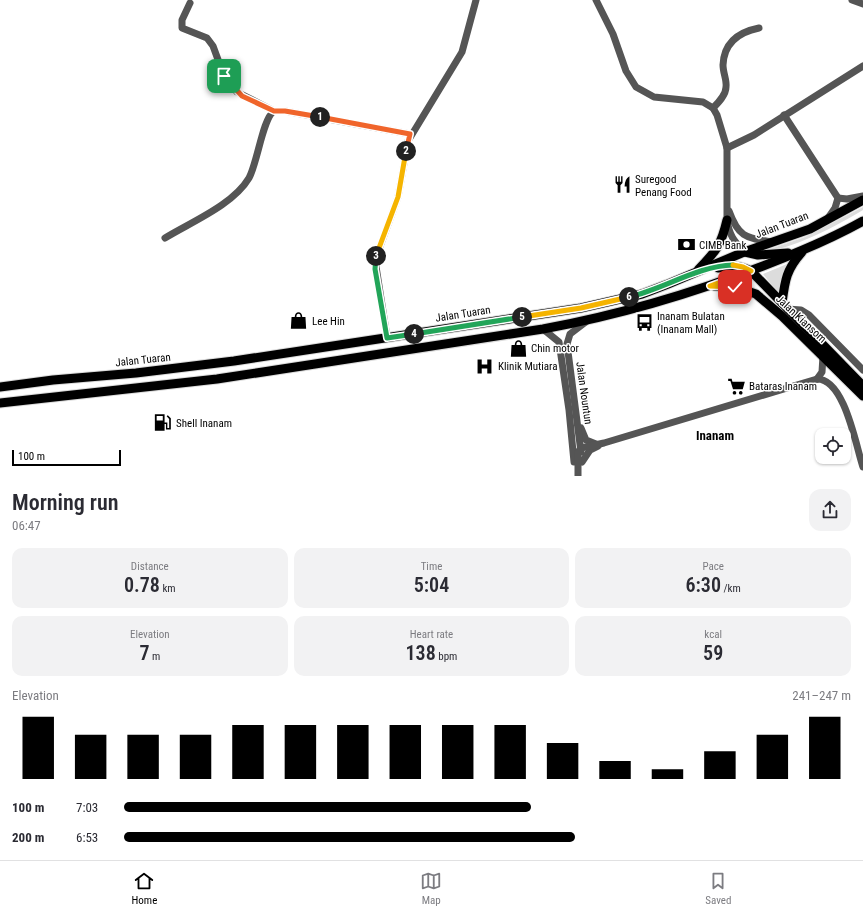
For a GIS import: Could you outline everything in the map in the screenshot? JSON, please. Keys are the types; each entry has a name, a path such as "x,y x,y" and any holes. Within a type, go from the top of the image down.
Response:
{"main road":[{"name":"Jalan Tuaran","path":"0,387 201,366 581,308 642,294 826,220 863,200"},
{"path":"694,273 717,250 722,240 727,220"},
{"path":"0,403 211,380 587,321 645,307 710,286 805,250 863,221"},
{"path":"744,252 758,255 776,255 805,250"},
{"path":"785,306 785,279 792,264 805,250"},
{"path":"694,273 733,265 743,267 751,271"},
{"name":"Jalan Kiansom","path":"751,271 863,386"},
{"name":"Jalan Kiansom","path":"710,286 735,287 756,294 782,316 863,396"}],"street":[{"path":"387,338 375,260 398,197 410,134 462,52 476,0"},
{"path":"596,0 613,34 626,72 636,87 654,97 694,100 703,102 713,108 721,123 727,148 727,220 732,238 744,252"},
{"path":"852,0 863,4"},
{"path":"190,2 182,20 182,28 207,38 213,46 224,76 237,92 274,111 285,111 410,134"},
{"path":"713,108 721,99 726,88 723,66 725,56 735,37 744,31 759,28"},
{"path":"727,148 745,140 863,66"},
{"path":"165,238 219,207 236,193 248,178 255,164 268,117 274,111"},
{"path":"784,115 838,198 835,208 826,220"},
{"path":"838,198 848,199 863,196"},
{"path":"727,205 735,226 742,234 752,239 772,242"},
{"path":"785,306 801,310 809,315 863,370"},
{"name":"Jalan Nountun","path":"582,476 581,448 567,344 570,334 587,321"},
{"name":"Jalan Nountun","path":"543,329 559,342 572,437 575,476"},
{"path":"817,379 822,372 823,356"},
{"path":"578,476 578,452 581,448 817,379 827,382 844,403 863,467"},
{"path":"576,416 586,440 601,443"},
{"path":"582,462 590,450 601,443"}],"shaded area":[{"path":"863,207 863,210 815,236 787,247 764,251 805,237"},
{"path":"787,264 781,278 779,294 763,274"}],"place":[{"name":"Suregood Penang Food","path":"622,185"},
{"name":"CIMB Bank","path":"686,245"},
{"name":"Lee Hin","path":"299,321"},
{"name":"Inanam Bulatan (Inanam Mall)","path":"644,322"},
{"name":"Chin motor","path":"518,348"},
{"name":"Klinik Mutiara","path":"485,366"},
{"name":"Bataras Inanam","path":"736,386"},
{"name":"Shell Inanam","path":"163,423"}],"district":[{"name":"Inanam","path":"715,435"}],"route":[{"path":"224,76 242,96 274,111 285,111 410,134 398,197 375,260 375,269 387,338 581,308 642,294 694,273 727,266 733,265 743,267 751,271 710,286 735,287"}]}
